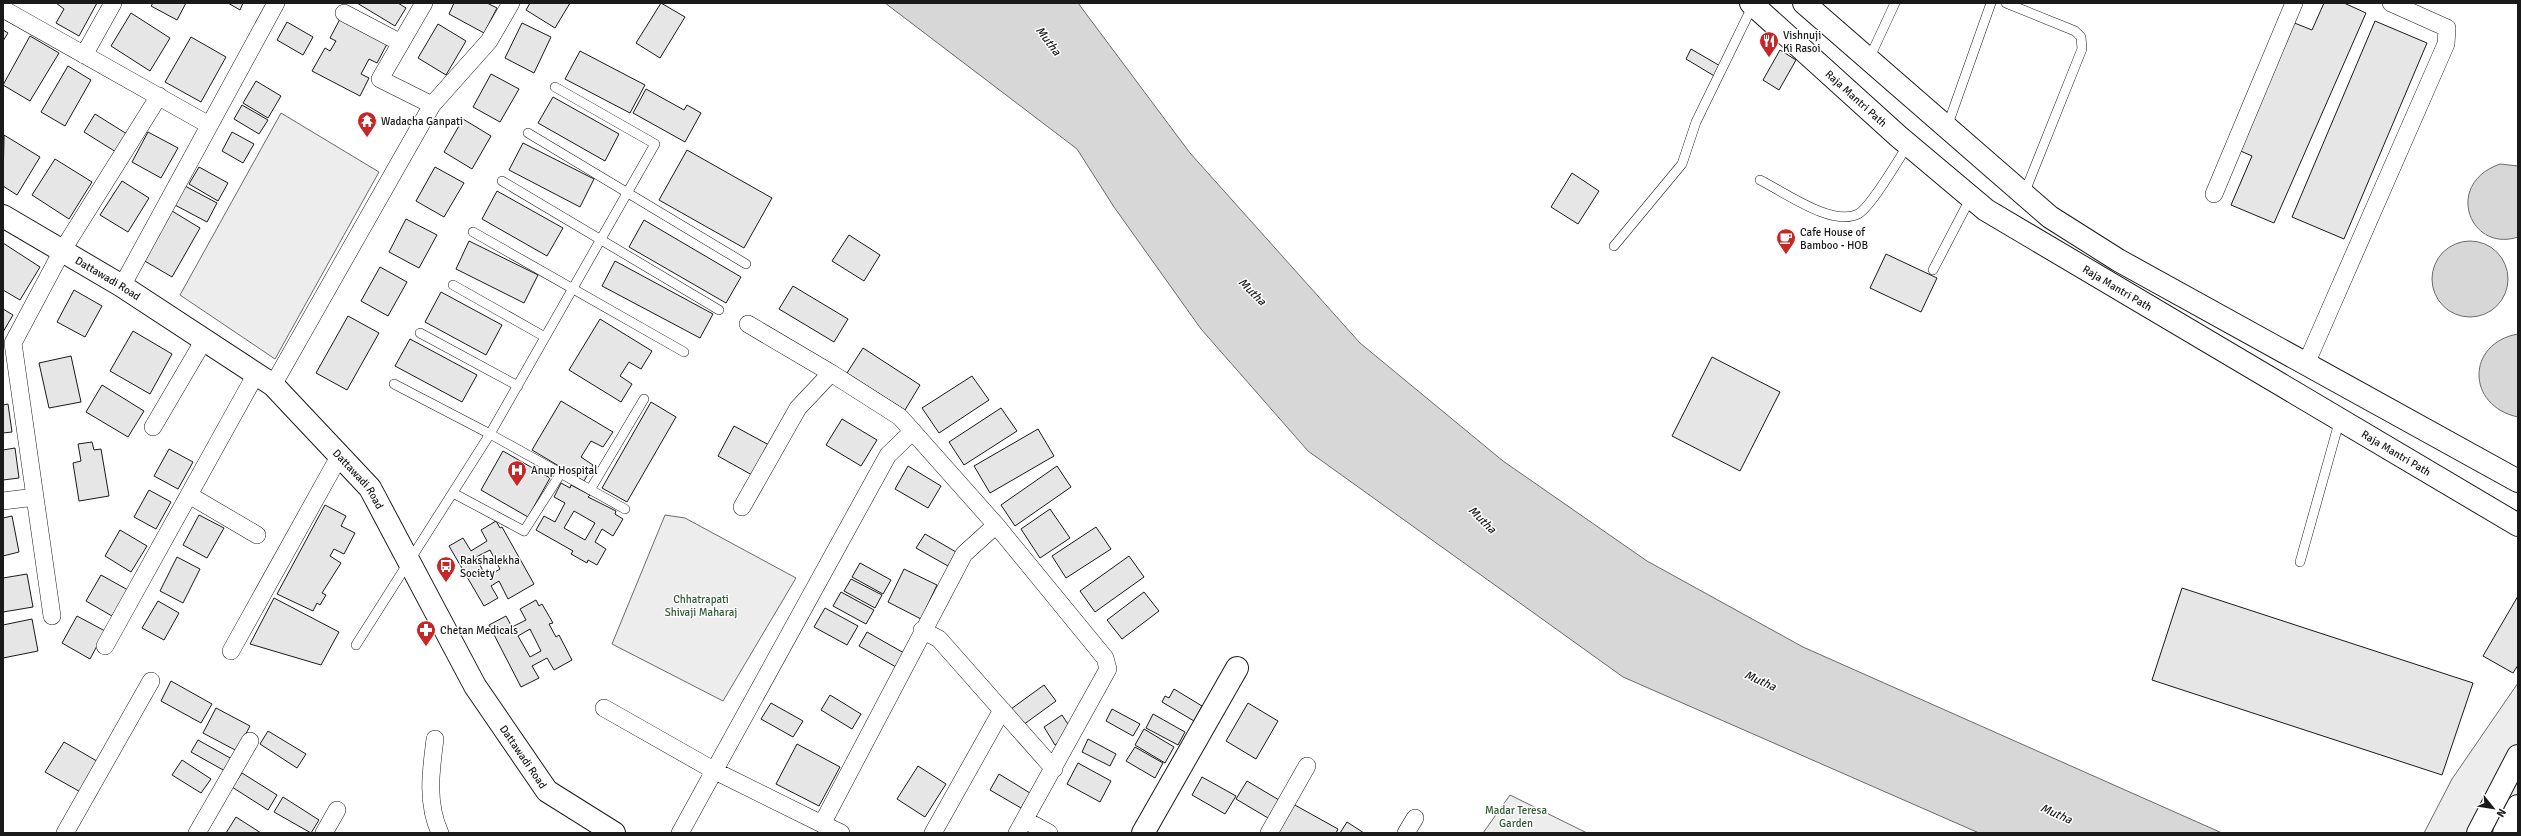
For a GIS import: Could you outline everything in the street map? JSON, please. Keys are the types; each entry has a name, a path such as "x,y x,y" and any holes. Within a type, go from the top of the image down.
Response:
{"main road":[{"path":"1804,3 2050,217 2166,286 2518,481"},
{"name":"Raja Mantri Path","path":"1752,4 1908,145 1986,210 2518,525"},
{"name":"Dattawadi Road","path":"3,216 122,286 264,380 340,455 370,488 475,686 547,792 614,833"},
{"path":"2154,309 2166,286"},
{"path":"1143,833 1237,668"},
{"path":"2478,833 2518,756"},
{"path":"2504,833 2518,806"}],"street":[{"path":"84,55 113,3"},
{"path":"122,286 276,3"},
{"path":"424,3 380,80 432,105"},
{"path":"105,646 189,495 264,380 432,105 489,41 511,3"},
{"path":"2214,194 2294,3"},
{"path":"2306,364 2446,44 2447,28 2391,3"},
{"path":"3,9 209,125"},
{"path":"344,13 401,44"},
{"path":"52,616 13,343 62,251 159,96"},
{"path":"748,324 831,373 900,418 996,525 1105,658 1108,669 1054,769 1021,826 1049,833"},
{"path":"153,427 204,340"},
{"path":"742,507 798,408 831,373"},
{"path":"680,833 888,455 913,431"},
{"path":"231,651 340,455"},
{"path":"189,495 257,535"},
{"path":"3,501 35,497"},
{"path":"822,824 922,630 964,554 996,525"},
{"path":"922,630 939,639 1054,769"},
{"path":"65,833 151,681"},
{"path":"604,708 715,771 841,833"},
{"path":"933,833 1002,710"},
{"path":"435,739 429,784 436,824 440,833"},
{"path":"197,833 250,741"},
{"path":"1269,833 1307,766"},
{"path":"324,833 337,810"},
{"path":"1406,833 1416,818"}],"lane":[{"path":"1869,61 1895,3"},
{"path":"1947,128 1991,3"},
{"path":"2006,3 2075,31 2081,37 2082,49 2024,194"},
{"path":"1614,246 1682,164 1696,122 1752,4"},
{"path":"356,645 490,434 655,144 556,87"},
{"path":"528,132 746,264"},
{"path":"1760,180 1827,215 1845,217 1858,213 1867,204 1908,145"},
{"path":"502,181 719,310"},
{"path":"1933,270 1971,197"},
{"path":"473,232 573,287 684,352"},
{"path":"453,285 545,337"},
{"path":"420,333 518,386"},
{"path":"394,384 490,434 625,509"},
{"path":"590,490 644,399"},
{"path":"2300,562 2340,419"},
{"path":"453,493 524,531 561,474"}],"green space":[{"path":"281,113 379,172 275,359 180,295"},
{"name":"Chhatrapati Shivaji Maharaj","path":"665,515 685,518 796,578 723,701 612,644"},
{"path":"2518,683 2518,833 2424,833 2452,779"},
{"name":"Madar Teresa Garden","path":"1510,795 1587,833 1483,833"}],"water":[{"name":"Mutha","path":"885,3 1078,3 1190,153 1360,343 1503,461 1647,561 1803,647 2222,833 1979,833 1623,677 1308,451 1201,329 1114,207 1077,149"},
{"path":"2500,164 2518,166 2518,237 2501,239 2487,235 2476,226 2470,214 2468,200 2472,186 2482,174"},
{"path":"2470,241 2485,244 2497,252 2505,264 2508,279 2505,294 2497,306 2485,314 2470,317 2455,314 2443,306 2435,294 2432,279 2435,264 2443,252 2455,244"},
{"path":"2518,334 2518,417 2501,411 2489,401 2481,388 2479,375 2481,361 2489,349 2501,340"}],"building":[{"path":"56,3 97,3 79,36 56,23 64,9"},
{"path":"153,3 186,3 177,20 151,6"},
{"path":"228,3 243,3 240,10"},
{"path":"357,3 398,3 406,8 395,26"},
{"path":"454,3 487,3 497,8 484,33 449,14"},
{"path":"530,3 570,3 555,28 526,10"},
{"path":"661,3 685,17 660,58 636,43"},
{"path":"2324,3 2344,3 2366,13 2274,223 2231,205 2252,156 2236,149 2292,22 2312,30"},
{"path":"131,13 170,38 150,71 111,46"},
{"path":"340,19 387,44 377,63 369,59 361,74 369,78 360,96 312,71 325,48 330,51 336,41 330,38"},
{"path":"2375,21 2427,43 2344,239 2292,217"},
{"path":"287,22 313,37 303,55 277,40"},
{"path":"522,23 551,37 534,73 505,58"},
{"path":"438,24 466,41 446,75 418,58"},
{"path":"3,30 8,33 3,41"},
{"path":"30,36 59,53 30,101 3,85"},
{"path":"191,37 226,57 201,102 165,82"},
{"path":"1691,49 1722,67 1716,77 1686,59"},
{"path":"1780,50 1796,60 1779,90 1763,80"},
{"path":"580,51 645,85 630,113 565,79"},
{"path":"68,66 91,80 65,126 41,112"},
{"path":"491,74 519,89 500,122 473,107"},
{"path":"256,81 281,96 268,118 243,103"},
{"path":"646,89 684,110 687,105 701,113 685,142 633,113"},
{"path":"553,97 619,134 605,161 538,123"},
{"path":"242,105 268,120 259,134 234,119"},
{"path":"95,114 127,134 116,152 84,132"},
{"path":"463,119 491,136 472,169 444,152"},
{"path":"148,132 178,148 161,178 132,162"},
{"path":"232,132 254,144 243,163 222,151"},
{"path":"4,135 40,157 17,195 3,186"},
{"path":"523,143 594,179 580,207 509,170"},
{"path":"687,150 772,198 744,248 659,200"},
{"path":"55,159 92,182 69,219 32,195"},
{"path":"199,167 228,183 218,201 189,184"},
{"path":"435,167 464,183 444,217 416,201"},
{"path":"1572,173 1599,191 1578,224 1551,207"},
{"path":"122,181 149,198 128,232 100,215"},
{"path":"185,186 217,203 207,222 175,205"},
{"path":"497,191 563,228 547,256 482,219"},
{"path":"172,211 200,228 172,277 143,260"},
{"path":"406,219 437,235 419,268 389,252"},
{"path":"644,220 741,277 726,303 629,247"},
{"path":"849,235 880,255 864,281 832,261"},
{"path":"469,241 538,275 524,303 456,269"},
{"path":"3,243 40,267 20,300 3,290"},
{"path":"1886,254 1937,278 1921,312 1870,288"},
{"path":"615,261 713,314 700,338 602,286"},
{"path":"380,267 407,282 388,316 361,301"},
{"path":"793,286 848,319 834,342 779,309"},
{"path":"74,290 102,306 85,337 57,322"},
{"path":"441,292 502,325 486,355 425,322"},
{"path":"3,309 13,315 3,332"},
{"path":"348,316 379,333 347,390 316,373"},
{"path":"600,319 652,351 641,369 629,362 620,376 632,384 621,402 569,370"},
{"path":"133,331 172,354 150,394 110,371"},
{"path":"410,339 477,375 462,402 395,366"},
{"path":"863,348 920,385 905,410 847,373"},
{"path":"71,356 81,402 49,408 39,363"},
{"path":"1712,357 1780,392 1740,471 1672,436"},
{"path":"972,376 989,400 939,433 922,408"},
{"path":"102,385 144,411 128,437 86,412"},
{"path":"561,401 613,432 603,447 591,441 581,457 593,465 584,481 532,450"},
{"path":"651,402 676,417 627,502 602,488"},
{"path":"8,404 12,432 3,433 3,405"},
{"path":"1001,408 1017,431 964,465 949,442"},
{"path":"842,419 877,440 861,466 826,445"},
{"path":"734,426 769,445 752,475 718,456"},
{"path":"1038,429 1054,456 990,493 974,466"},
{"path":"92,442 94,450 101,449 109,496 79,501 73,463 81,461 78,444"},
{"path":"15,448 19,478 3,480 3,450"},
{"path":"169,449 193,462 178,489 154,476"},
{"path":"503,451 550,478 528,517 481,490"},
{"path":"908,466 941,486 928,508 895,489"},
{"path":"1057,466 1071,487 1015,526 1001,505"},
{"path":"561,483 570,488 571,485 590,495 588,497 616,511 615,514 623,519 613,536 602,529 595,542 606,549 597,565 588,560 587,563 571,554 573,551 536,530 544,516 555,522 565,503 554,497","holes":["574,511 595,523 585,540 564,528"]},
{"path":"149,490 171,502 156,529 134,517"},
{"path":"325,505 346,516 341,526 355,533 344,554 334,549 330,556 341,563 322,593 326,595 320,605 317,603 313,611 277,594"},
{"path":"1050,509 1070,538 1040,558 1021,529"},
{"path":"199,515 224,528 207,558 183,545"},
{"path":"12,516 19,552 3,556 3,518"},
{"path":"496,521 500,528 502,527 534,584 508,599 499,581 491,586 498,598 484,606 449,546 463,538 471,551 487,541 481,530","holes":["490,550 500,569 486,577 476,557"]},
{"path":"1096,527 1111,549 1066,578 1052,556"},
{"path":"120,530 147,546 131,572 105,556"},
{"path":"925,534 956,552 948,566 916,548"},
{"path":"1129,556 1144,577 1095,612 1080,591"},
{"path":"177,557 200,569 183,603 160,591"},
{"path":"860,563 891,580 883,594 852,577"},
{"path":"904,569 937,585 921,619 888,602"},
{"path":"27,574 33,607 3,612 3,578"},
{"path":"101,575 128,590 112,616 86,601"},
{"path":"851,579 882,595 875,608 844,591"},
{"path":"2182,588 2473,683 2442,775 2152,680"},
{"path":"841,592 874,610 866,624 833,606"},
{"path":"1144,592 1159,611 1122,639 1107,620"},
{"path":"2518,596 2518,665 2513,673 2483,656"},
{"path":"274,598 339,632 321,665 250,644"},
{"path":"536,600 539,606 542,604 553,623 549,624 556,637 559,635 572,660 554,670 547,658 532,666 539,678 521,687 489,625 506,616 512,627 526,620 520,609","holes":["530,629 541,651 530,657 518,636"]},
{"path":"158,601 179,613 164,640 142,628"},
{"path":"825,608 858,626 847,645 814,627"},
{"path":"77,616 105,631 90,659 62,643"},
{"path":"32,619 38,651 3,658 3,625"},
{"path":"867,632 904,653 896,667 859,646"},
{"path":"171,681 212,704 201,723 161,701"},
{"path":"1044,685 1056,701 1023,725 1011,709"},
{"path":"1174,689 1202,706 1194,721 1162,702 1165,696 1169,698"},
{"path":"830,695 861,714 852,729 821,710"},
{"path":"771,703 803,721 793,737 761,719"},
{"path":"1248,703 1278,721 1256,759 1226,741"},
{"path":"216,708 250,726 237,751 203,733"},
{"path":"1112,709 1140,724 1133,736 1106,721"},
{"path":"1153,714 1185,732 1178,745 1146,728"},
{"path":"1062,715 1073,732 1055,745 1044,727"},
{"path":"1144,729 1174,747 1165,763 1135,745"},
{"path":"268,731 306,754 297,768 260,744"},
{"path":"1088,739 1116,754 1110,766 1082,752"},
{"path":"198,740 232,759 225,771 191,752"},
{"path":"64,742 102,764 84,794 45,772"},
{"path":"797,744 840,767 819,806 776,784"},
{"path":"1135,747 1163,763 1155,778 1126,761"},
{"path":"182,760 211,779 201,793 172,775"},
{"path":"1078,763 1111,781 1100,802 1067,784"},
{"path":"918,766 946,784 925,817 897,799"},
{"path":"242,773 277,795 268,810 232,787"},
{"path":"999,774 1030,793 1021,808 990,790"},
{"path":"1202,777 1236,796 1225,814 1192,795"},
{"path":"1247,781 1279,800 1268,818 1236,799"},
{"path":"283,797 319,820 311,833 274,812"},
{"path":"1293,804 1338,829 1336,833 1277,833"},
{"path":"236,817 261,833 226,833"},
{"path":"1347,822 1364,833 1340,833"}],"place":[{"name":"Vishnuji Ki Rasoi","path":"1769,58"},
{"name":"Wadacha Ganpati","path":"367,138"},
{"name":"Cafe House of Bamboo - HOB","path":"1786,255"},
{"name":"Anup Hospital","path":"517,487"},
{"name":"Rakshalekha Society","path":"446,583"},
{"name":"Chetan Medicals","path":"426,647"}]}
